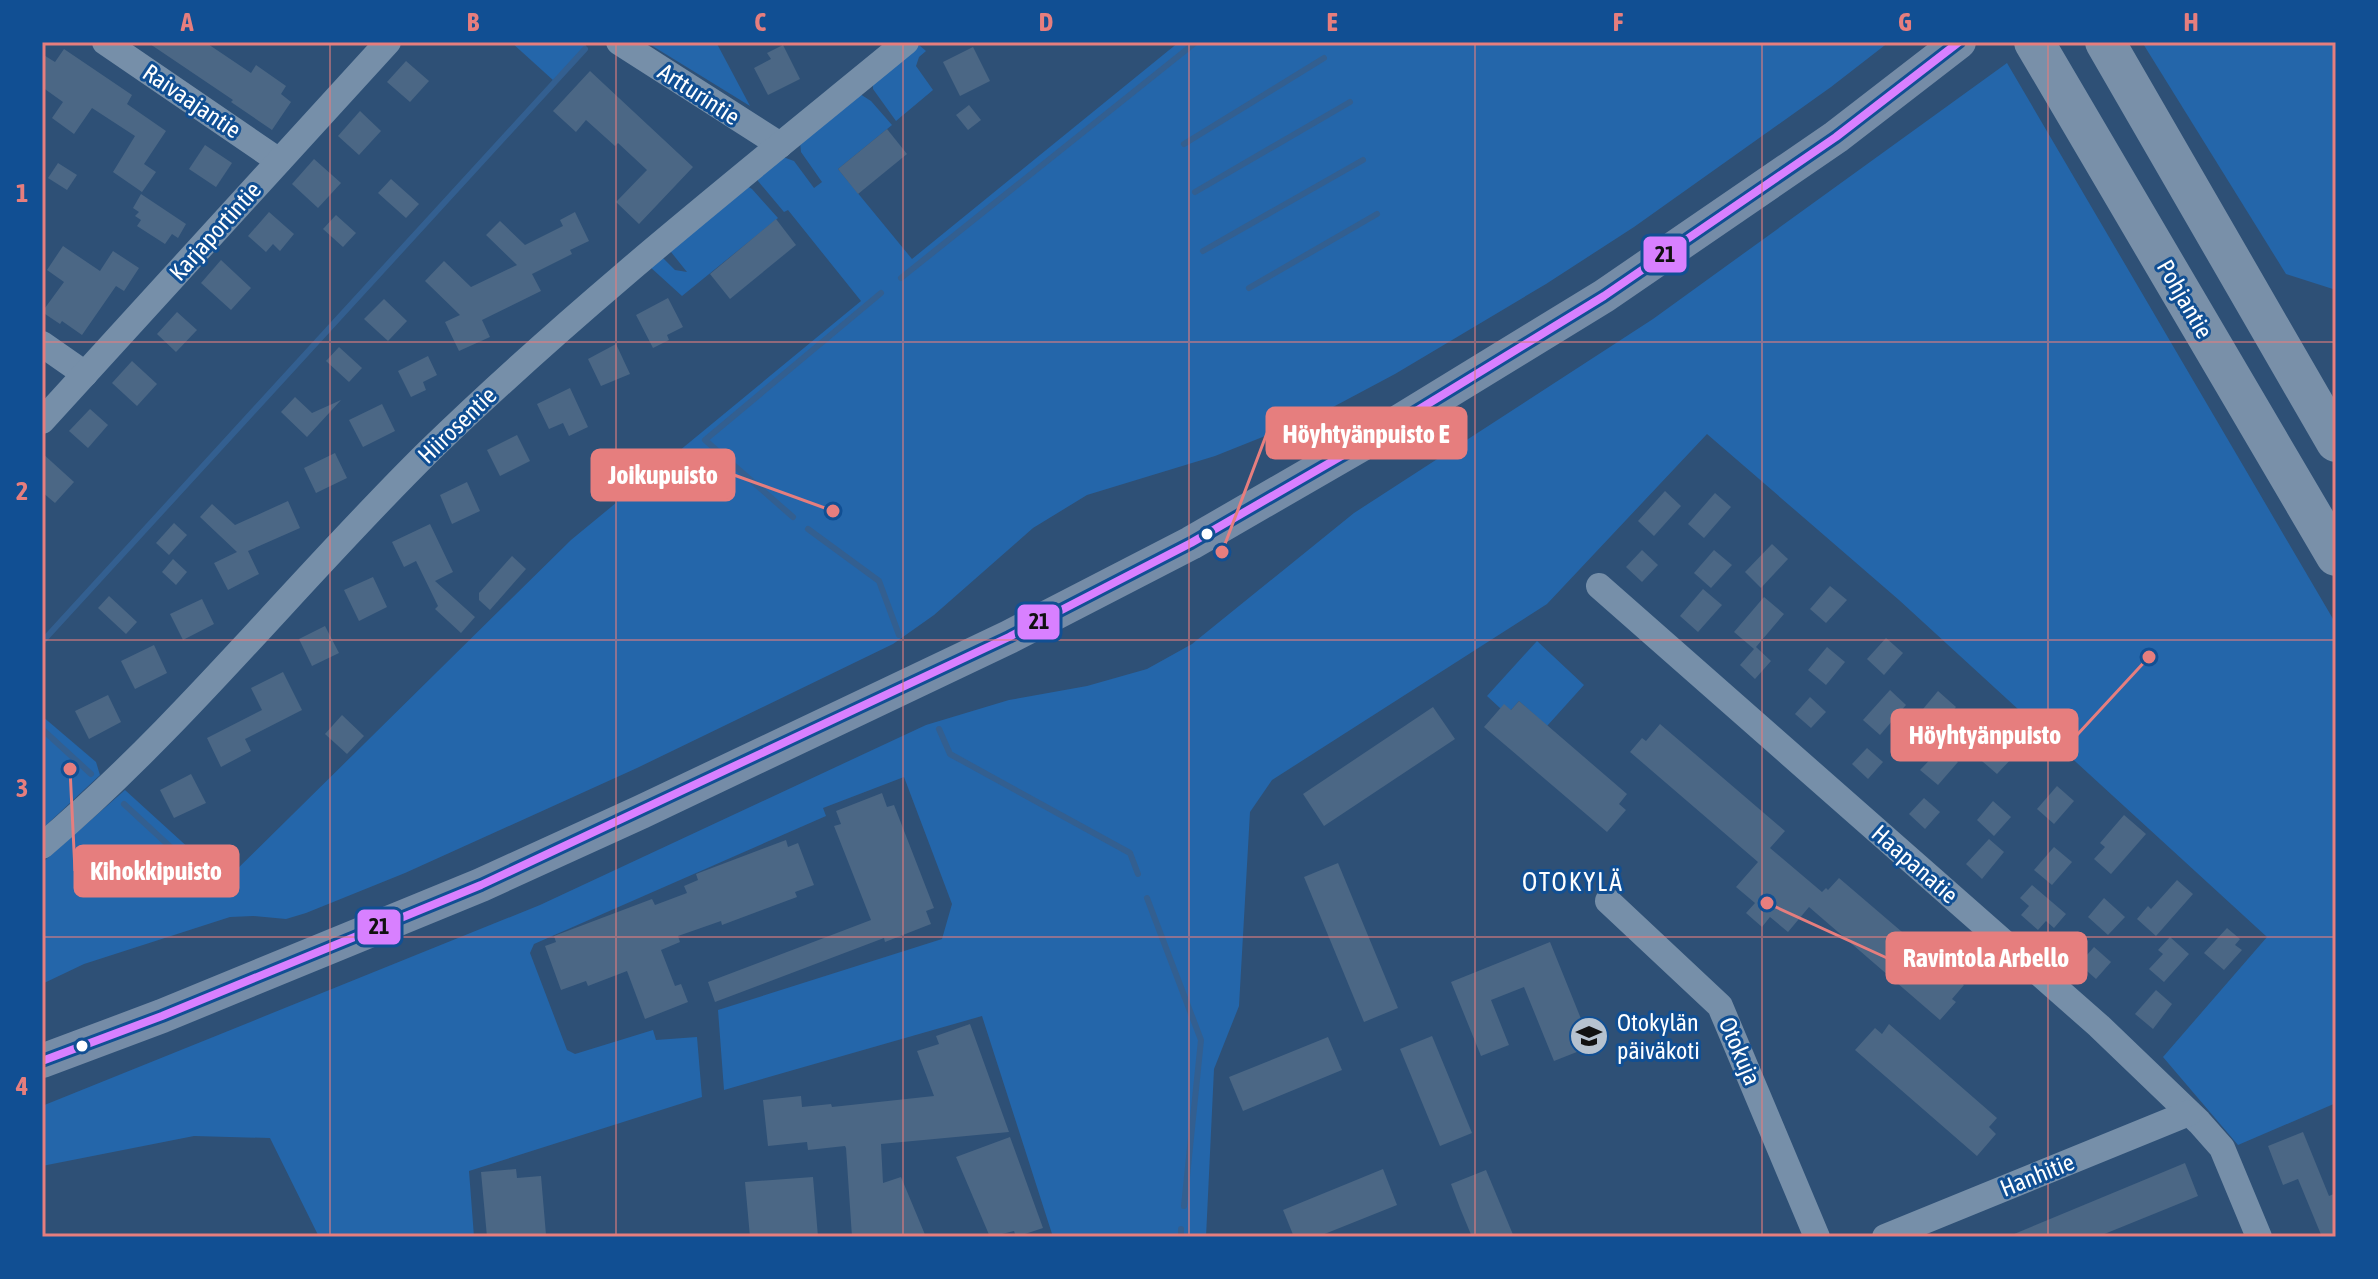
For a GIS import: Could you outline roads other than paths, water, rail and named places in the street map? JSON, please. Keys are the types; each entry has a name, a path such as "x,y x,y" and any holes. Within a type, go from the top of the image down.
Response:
{"highway":[{"path":"2105,42 2336,442"},
{"name":"Pohjantie","path":"2038,50 2336,556"}],"main road":[{"path":"42,1061 162,1016 481,885 966,657 1191,543 1364,443 1604,296 1836,137 1959,42"}],"street":[{"name":"Raivaajantie","path":"105,42 279,161"},
{"name":"Karjaportintie","path":"42,421 388,42"},
{"name":"Artturintie","path":"619,42 780,145"},
{"name":"Hiirosentie","path":"42,846 90,805 156,739 399,481 501,383 906,42"},
{"path":"42,344 85,374"},
{"name":"Haapanatie","path":"1599,586 2099,1026 2189,1113 2222,1148 2259,1237"},
{"name":"Otokuja","path":"1608,901 1720,1006 1817,1237"},
{"name":"Hanhitie","path":"1885,1237 1918,1231 2189,1113"}],"waterway":[{"path":"901,278 1196,42"},
{"path":"42,642 585,49"},
{"path":"1184,144 1324,58"},
{"path":"1195,192 1350,102"},
{"path":"1203,251 1363,160"},
{"path":"1249,288 1377,214"},
{"path":"793,517 705,440 881,293"},
{"path":"808,529 879,581 899,635"},
{"path":"42,729 91,774"},
{"path":"939,729 950,754 1130,853 1138,874"},
{"path":"124,804 191,866"},
{"path":"1147,898 1201,1040 1184,1206"},
{"path":"1181,1229 1181,1237"}],"place":[{"name":"Joikupuisto","path":"833,511"},
{"name":"Höyhtyänpuisto E","path":"1222,552"},
{"name":"Höyhtyänpuisto","path":"2149,657"},
{"name":"Kihokkipuisto","path":"70,769"},
{"name":"Ravintola Arbello","path":"1767,903"},
{"name":"Otokylän päiväkoti","path":"1589,1036"}],"district":[{"name":"OTOKYLÄ","path":"1573,882"}]}
